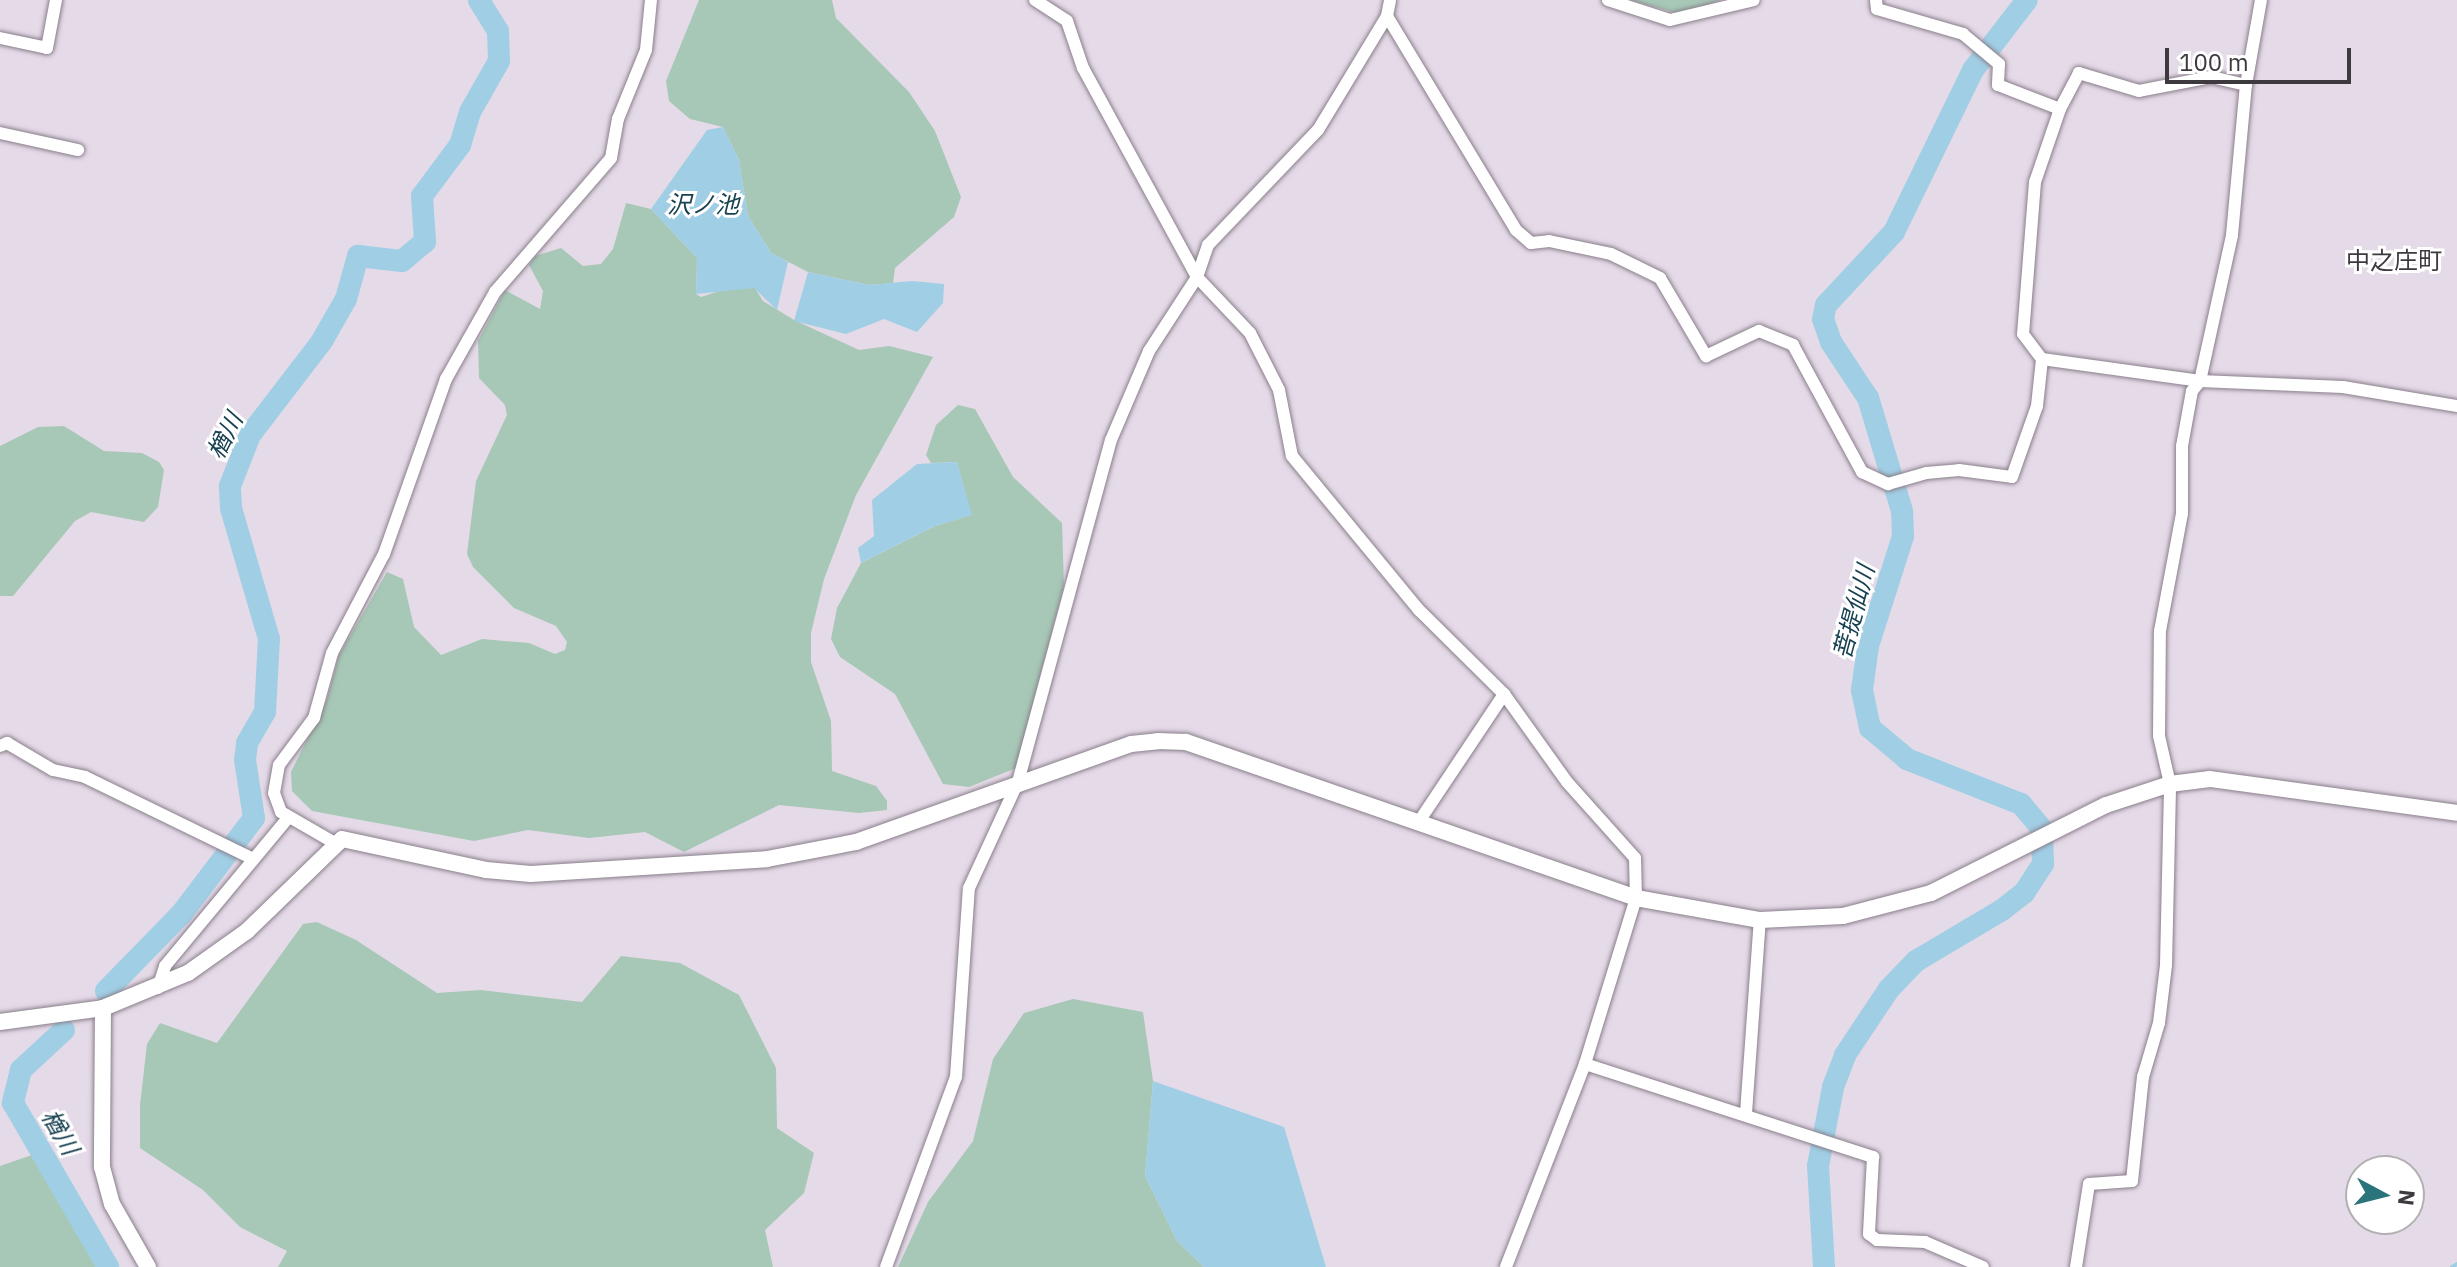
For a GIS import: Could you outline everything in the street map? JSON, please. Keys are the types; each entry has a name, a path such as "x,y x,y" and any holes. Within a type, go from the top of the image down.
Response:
{"street":[{"path":"0,38 47,48 56,0"},
{"path":"333,842 323,832 287,819 275,803 279,765 314,718 332,653 367,589 402,508 434,404 495,292 611,158 618,119 646,50 651,0"},
{"path":"886,1267 956,1077 969,888 1018,782 1111,440 1149,351 1197,277 1208,245 1318,130 1387,16 1390,0"},
{"path":"1608,0 1670,20 1754,0"},
{"path":"1876,0 1877,9 1963,34 1999,64 1998,85 2060,109"},
{"path":"2076,1267 2089,1184 2125,1185 2133,1176 2143,1077 2159,1023 2166,965 2170,784 2159,736 2160,631 2182,513 2182,446 2192,391 2200,381 2232,235 2246,85 2261,0"},
{"path":"1042,2 1067,21 1083,68 1197,277 1250,333 1279,390 1292,456 1419,610 1504,694 1567,782 1635,858 1636,898 1585,1064 1506,1267"},
{"path":"1387,16 1516,230 1531,243 1549,241 1611,254 1660,278 1706,356 1759,331 1793,345 1862,472 1888,484 1959,470 2012,477 2037,406 2042,359 2023,334 2021,317 2035,182 2060,109 2079,73 2139,91 2211,77 2246,85"},
{"path":"0,133 78,150"},
{"path":"2042,359 2200,381 2343,387 2457,406"},
{"path":"1418,823 1504,694"},
{"path":"0,1022 103,1008 158,988 201,966 247,931 333,842 360,841 486,870 531,874 767,859 856,842 1131,744 1186,742 1636,898 1760,920 1843,916 1931,893 2106,805 2170,784 2210,779 2457,813"},
{"path":"0,746 7,743 53,770 85,777 253,859"},
{"path":"158,988 165,966 287,819"},
{"path":"1746,1113 1760,920"},
{"path":"103,1008 102,1167 112,1204 148,1267"},
{"path":"1585,1064 1746,1113 1873,1157 1866,1226 1877,1240 1925,1242 1983,1267"}],"green space":[{"path":"699,0 832,0 836,18 909,92 935,131 961,197 954,217 895,268 893,283 869,285 808,272 771,253 748,216 739,160 723,127 690,119 669,101 666,81"},
{"path":"1629,0 1721,0 1681,14"},
{"path":"626,203 651,209 697,258 696,294 701,297 735,286 755,288 763,301 794,320 859,350 889,346 933,357 856,495 824,579 811,633 811,662 831,721 832,771 876,786 887,801 887,810 859,813 779,805 684,852 645,832 589,838 528,830 474,841 312,811 292,791 291,772 327,699 339,655 387,572 403,579 414,627 441,655 482,639 529,643 555,654 565,650 567,642 556,626 514,608 473,567 467,554 476,481 507,415 505,405 479,378 478,341 505,290 540,309 543,291 529,265 535,256 561,248 583,266 601,264 613,249"},
{"path":"958,405 975,409 1013,477 1062,523 1064,586 1016,768 969,787 943,784 895,694 840,657 831,639 837,608 861,563 935,526 971,515 957,462 931,463 926,455 936,425"},
{"path":"64,426 104,451 142,453 159,462 164,470 158,507 144,522 91,512 75,521 13,596 0,596 0,446 38,427"},
{"path":"317,922 356,940 437,993 481,990 582,1002 621,956 680,963 739,995 776,1068 777,1128 814,1153 804,1193 765,1230 773,1267 278,1267 287,1251 240,1227 203,1190 140,1148 140,1105 147,1044 160,1023 217,1043 303,924"},
{"path":"1073,999 1143,1012 1153,1081 1145,1176 1177,1241 1204,1267 898,1267 928,1202 973,1141 993,1059 1024,1013"},
{"path":"32,1155 96,1267 0,1267 0,1166"}],"water":[{"name":"沢ノ池","path":"723,127 739,160 748,216 771,253 788,262 777,310 754,288 696,294 697,258 651,209 707,130"},
{"path":"808,272 869,285 912,281 944,284 943,303 917,332 884,319 846,334 794,321"},
{"path":"957,462 972,515 935,526 861,563 858,548 874,536 872,500 917,464"},
{"path":"1153,1081 1284,1127 1326,1267 1204,1267 1177,1241 1145,1176"}],"waterway":[{"name":"楢川","path":"106,991 182,913 254,818 245,760 247,743 265,712 269,639 231,508 230,486 250,435 322,341 346,299 358,256 402,261 425,242 422,196 460,145 470,112 499,61 498,31 479,0"},
{"name":"菩提仙川","path":"1824,1267 1818,1166 1833,1087 1845,1055 1889,989 1916,961 2002,910 2024,893 2043,864 2042,829 2021,804 1907,759 1870,728 1862,690 1868,646 1903,536 1902,511 1868,398 1831,342 1823,319 1826,305 1894,232 1973,70 2027,0"},
{"name":"楢川","path":"64,1030 21,1070 13,1103 108,1267"},
{"path":"2452,1267 2457,1264"}],"district":[{"name":"中之庄町","path":"2394,261"}]}
